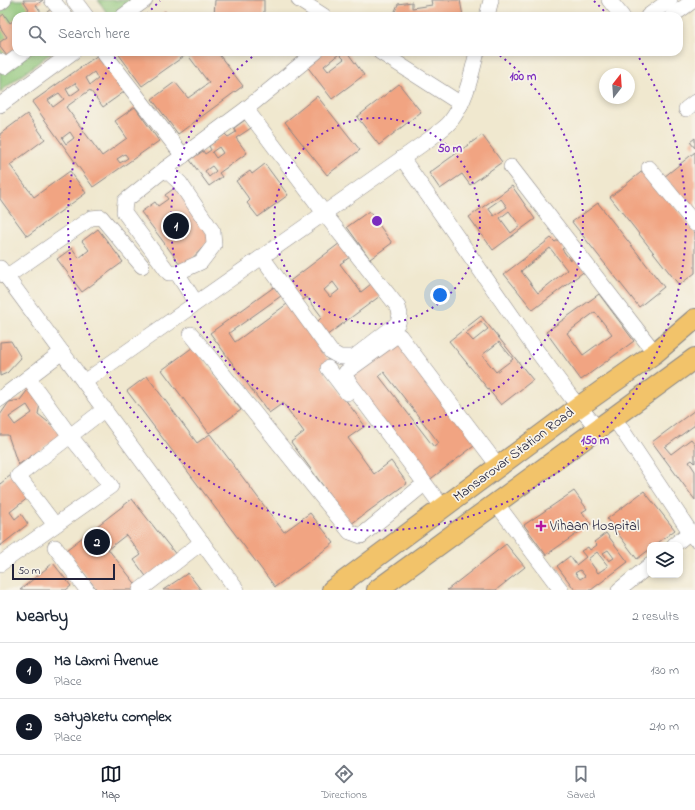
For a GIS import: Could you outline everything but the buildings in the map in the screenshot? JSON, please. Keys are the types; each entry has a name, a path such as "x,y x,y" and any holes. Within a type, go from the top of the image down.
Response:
{"main road":[{"name":"Mansarovar Station Road","path":"332,590 441,511 580,406 655,353 695,319"},
{"name":"Mansarovar Station Road","path":"377,590 694,360"}],"street":[{"path":"0,3 4,0"},
{"path":"52,0 61,12"},
{"path":"74,0 83,12"},
{"path":"128,12 145,0"},
{"path":"299,0 318,12"},
{"path":"487,12 491,0"},
{"path":"609,0 619,12"},
{"path":"654,12 670,0"},
{"path":"678,12 694,0"},
{"path":"0,61 4,67 19,56"},
{"path":"0,106 68,56"},
{"path":"106,56 183,156"},
{"path":"165,169 180,183 213,232 214,245 200,262 177,273 169,273 124,212 126,201 165,169 246,108 311,56"},
{"path":"386,56 461,104"},
{"path":"84,382 402,158 450,122 467,91 476,56"},
{"path":"246,108 324,213 398,306 400,314 398,323 354,357 340,357 331,352 262,257"},
{"path":"402,158 531,343 571,397 580,406 606,424 692,536 680,542"},
{"path":"511,167 655,353"},
{"path":"649,168 695,224"},
{"path":"142,266 101,217 91,218 3,272 237,590"},
{"path":"177,273 196,303"},
{"path":"191,334 350,532 361,536 418,489"},
{"path":"441,511 346,378 346,372 396,336 400,336 499,467"},
{"path":"0,399 62,352"},
{"path":"328,368 418,489 441,511"},
{"path":"0,564 111,486 70,436 28,378"},
{"path":"55,525 18,476 105,409"},
{"path":"496,503 562,590"},
{"path":"140,590 202,542"},
{"path":"55,547 87,590"},
{"path":"619,590 647,567"}],"green space":[{"path":"0,0 28,0 37,12 12,12 12,56 47,56 0,92"},
{"path":"98,0 138,0 124,12 106,12"}],"place":[{"name":"Ma Laxmi Avenue","path":"176,226"},
{"name":"Vihaan Hospital","path":"541,526"},
{"name":"satyaketu complex","path":"97,542"}]}
